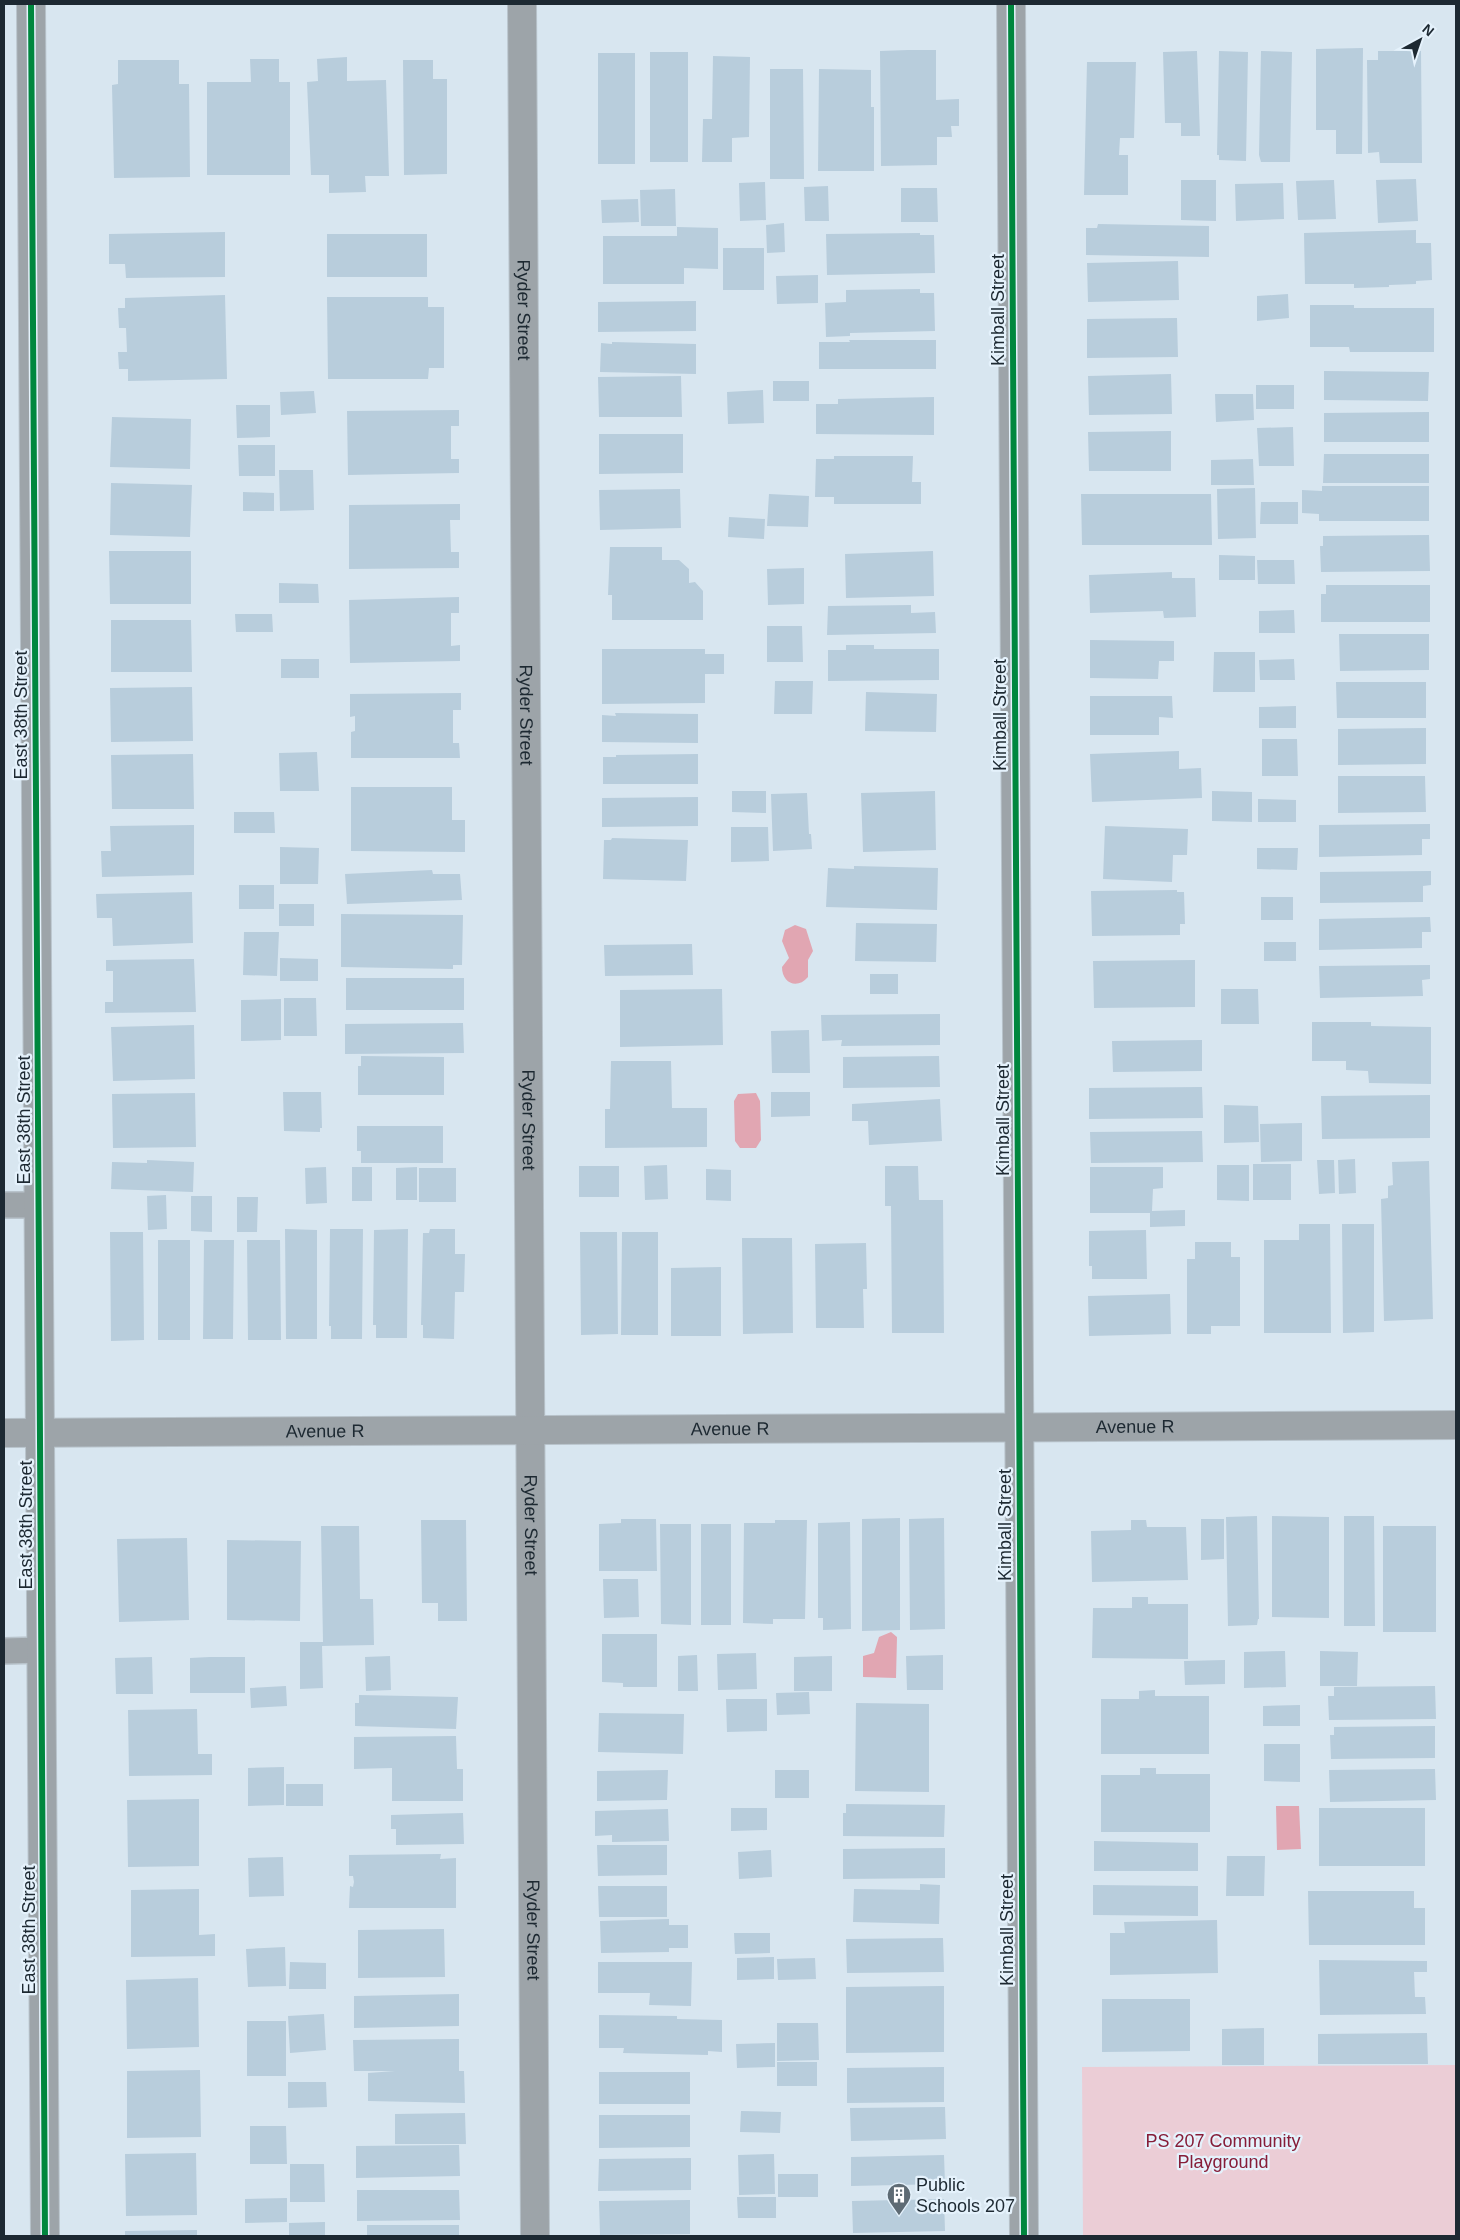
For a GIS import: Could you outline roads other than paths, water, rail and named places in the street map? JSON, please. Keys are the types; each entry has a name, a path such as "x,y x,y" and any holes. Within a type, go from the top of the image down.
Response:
{"street":[{"name":"East 38th Street","path":"31,4 45,2236"},
{"name":"Ryder Street","path":"522,4 535,2236"},
{"name":"Kimball Street","path":"1011,4 1024,2236"},
{"name":"Avenue R","path":"4,1432 1456,1425"}],"lane":[{"path":"4,1205 39,1205"},
{"path":"4,1651 42,1650"}],"place":[{"name":"Public Schools 207","path":"899,2216"}],"park label":[{"name":"PS 207 Community Playground","path":"1223,2151"}]}
